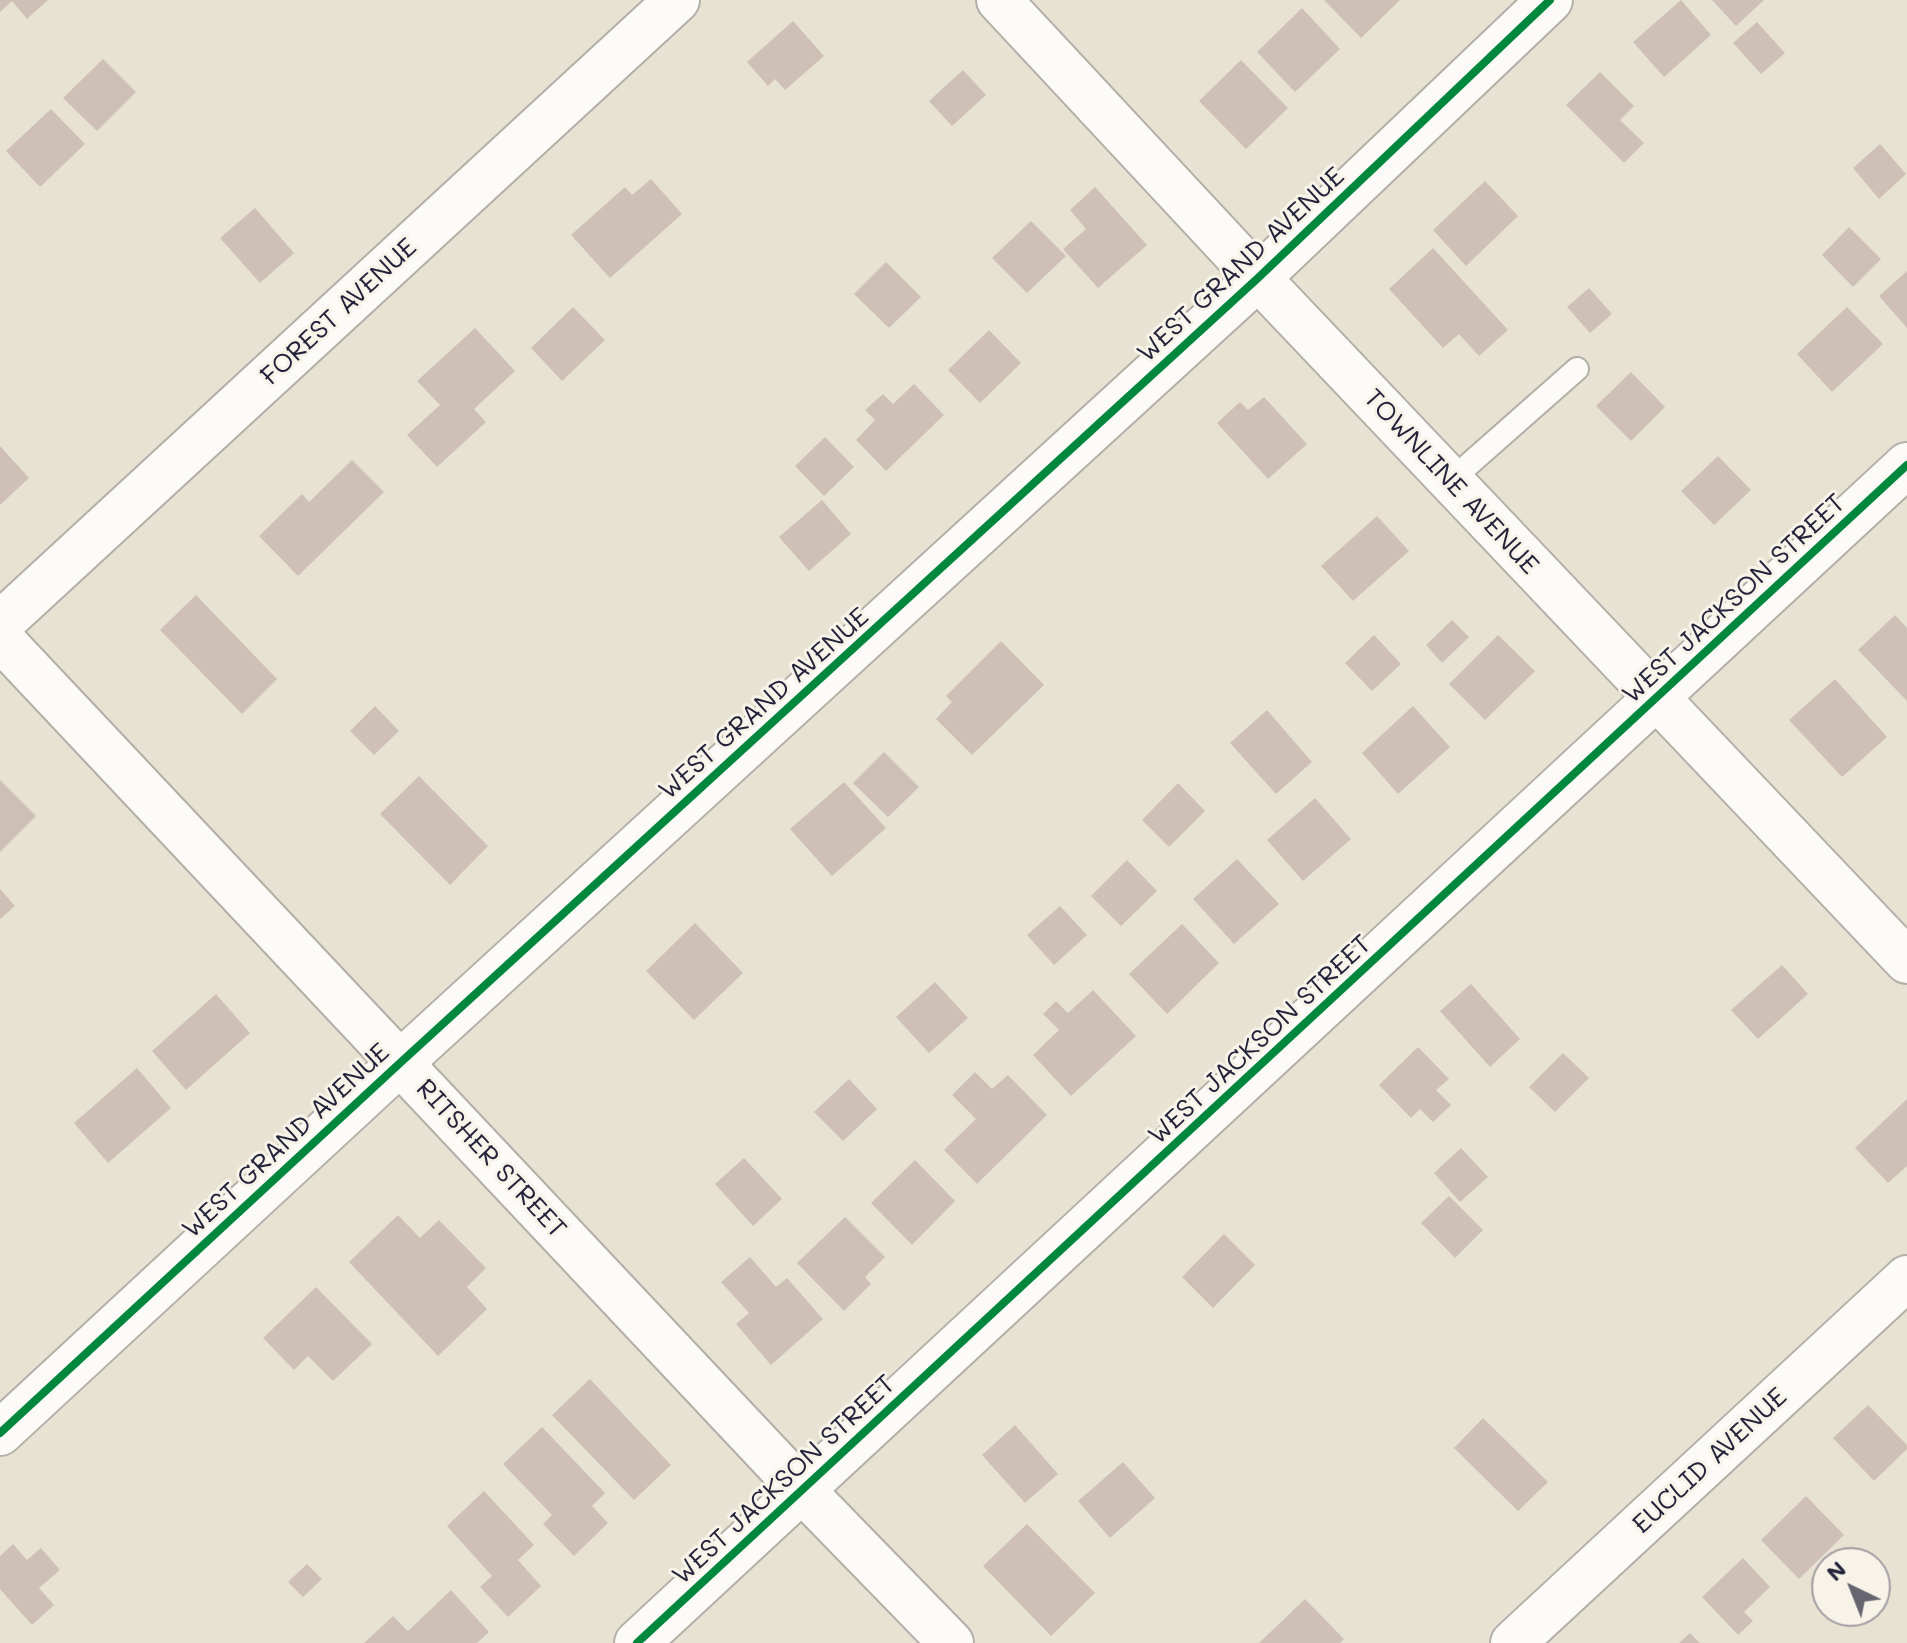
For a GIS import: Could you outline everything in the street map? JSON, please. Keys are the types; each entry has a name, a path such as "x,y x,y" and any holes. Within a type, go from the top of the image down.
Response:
{"street":[{"name":"FOREST AVENUE","path":"0,624 677,0"},
{"name":"TOWNLINE AVENUE","path":"999,0 1258,278 1907,961"},
{"name":"WEST GRAND AVENUE","path":"0,1433 1258,278 1550,0"},
{"name":"WEST JACKSON STREET","path":"637,1643 1907,465"},
{"name":"RITSHER STREET","path":"0,638 803,1491 951,1643"},
{"name":"EUCLID AVENUE","path":"1513,1643 1907,1278"}],"lane":[{"path":"1450,481 1577,369"}],"building":[{"path":"0,0 48,0 27,19 12,1 0,12"},
{"path":"1324,0 1400,0 1361,38"},
{"path":"1681,0 1711,35 1664,77 1633,42"},
{"path":"1712,0 1764,0 1736,26"},
{"path":"1302,8 1340,49 1295,92 1257,52"},
{"path":"793,21 824,56 785,90 775,79 768,86 747,62"},
{"path":"1757,22 1785,53 1761,74 1733,43"},
{"path":"103,59 136,92 97,131 63,98"},
{"path":"1241,60 1288,108 1246,149 1199,101"},
{"path":"963,70 986,95 952,126 929,101"},
{"path":"1600,72 1634,106 1620,120 1644,143 1624,163 1566,105"},
{"path":"51,109 85,144 40,187 6,151"},
{"path":"1880,144 1906,174 1879,199 1853,168"},
{"path":"651,179 682,214 610,278 571,235 625,187 632,195"},
{"path":"1485,181 1518,216 1466,266 1433,230"},
{"path":"1095,187 1147,245 1098,288 1063,249 1086,229 1070,210"},
{"path":"255,208 294,253 260,283 220,238"},
{"path":"1031,221 1066,256 1027,293 992,258"},
{"path":"1849,227 1881,259 1853,287 1822,255"},
{"path":"1433,248 1508,330 1479,356 1459,334 1443,348 1389,289"},
{"path":"886,262 921,297 889,328 854,294"},
{"path":"1907,271 1907,328 1879,296"},
{"path":"1589,288 1612,314 1590,333 1567,307"},
{"path":"573,307 605,340 562,381 531,348"},
{"path":"1847,307 1883,344 1832,392 1797,354"},
{"path":"475,328 515,371 474,409 486,422 437,467 407,435 440,405 417,381"},
{"path":"989,330 1021,363 980,403 948,370"},
{"path":"1631,372 1665,407 1631,441 1596,406"},
{"path":"914,384 944,415 886,471 856,440 875,420 865,410 883,394 893,404"},
{"path":"1264,397 1307,444 1268,479 1217,423 1240,402 1248,410"},
{"path":"825,437 854,467 824,496 795,466"},
{"path":"0,446 29,478 0,505"},
{"path":"1718,456 1751,490 1714,525 1681,491"},
{"path":"352,460 384,492 298,576 259,536 302,494 309,502"},
{"path":"822,500 851,534 809,571 779,537"},
{"path":"1377,516 1409,551 1353,601 1321,566"},
{"path":"196,595 277,679 242,714 160,630"},
{"path":"1895,615 1907,628 1907,701 1858,650"},
{"path":"1452,620 1469,637 1442,663 1426,645"},
{"path":"1374,635 1401,664 1372,691 1345,663"},
{"path":"1498,635 1535,671 1485,720 1449,684"},
{"path":"1001,641 1044,685 972,755 936,719 952,702 946,696"},
{"path":"1835,679 1887,737 1842,777 1789,720"},
{"path":"375,706 399,731 374,755 350,731"},
{"path":"1413,706 1450,747 1398,794 1362,753"},
{"path":"1267,710 1312,762 1276,794 1230,743"},
{"path":"884,752 919,787 888,817 853,783"},
{"path":"419,776 488,846 450,885 380,814"},
{"path":"0,780 36,816 0,852"},
{"path":"844,782 886,828 832,876 790,829"},
{"path":"1178,783 1205,811 1169,847 1142,820"},
{"path":"1315,798 1351,839 1303,881 1267,840"},
{"path":"1237,859 1279,904 1234,944 1193,899"},
{"path":"1127,860 1157,891 1121,926 1091,896"},
{"path":"0,889 15,906 0,919"},
{"path":"1060,906 1087,935 1054,965 1027,935"},
{"path":"695,923 743,973 694,1020 646,971"},
{"path":"1182,924 1219,963 1167,1014 1129,974"},
{"path":"1782,965 1808,994 1758,1039 1731,1010"},
{"path":"935,982 968,1018 929,1053 896,1017"},
{"path":"1471,984 1520,1039 1490,1067 1440,1011"},
{"path":"1093,990 1136,1036 1071,1096 1033,1055 1059,1030 1043,1014 1056,1001 1068,1013"},
{"path":"216,994 250,1033 186,1090 152,1051"},
{"path":"1418,1047 1449,1079 1436,1090 1451,1105 1433,1122 1420,1109 1411,1118 1379,1085"},
{"path":"1563,1053 1589,1078 1555,1112 1529,1087"},
{"path":"137,1068 171,1108 108,1163 74,1123"},
{"path":"975,1072 992,1089 1008,1075 1047,1115 977,1184 944,1150 976,1119 952,1095"},
{"path":"849,1079 877,1109 843,1141 814,1112"},
{"path":"1907,1099 1907,1166 1888,1183 1855,1148"},
{"path":"1461,1148 1488,1177 1460,1202 1434,1173"},
{"path":"744,1158 782,1199 753,1226 715,1184"},
{"path":"915,1160 955,1201 912,1245 871,1203"},
{"path":"1449,1196 1483,1230 1455,1258 1421,1223"},
{"path":"398,1215 420,1238 439,1220 486,1268 467,1287 487,1309 438,1356 349,1262"},
{"path":"845,1217 885,1257 865,1277 871,1284 844,1311 797,1263"},
{"path":"1224,1234 1255,1265 1213,1308 1182,1277"},
{"path":"750,1257 776,1287 787,1278 823,1319 771,1365 736,1324 749,1313 721,1282"},
{"path":"316,1287 372,1344 333,1381 308,1356 294,1370 263,1338"},
{"path":"590,1379 671,1465 634,1500 552,1415"},
{"path":"1868,1405 1907,1445 1907,1449 1874,1481 1833,1438"},
{"path":"1483,1418 1548,1482 1518,1511 1454,1448"},
{"path":"1015,1425 1058,1474 1025,1503 982,1455"},
{"path":"542,1427 605,1493 592,1506 608,1523 574,1556 543,1524 552,1515 503,1464"},
{"path":"1123,1462 1155,1498 1110,1538 1078,1501"},
{"path":"484,1491 534,1545 518,1560 541,1586 508,1617 480,1587 492,1576 447,1526"},
{"path":"1806,1496 1844,1535 1832,1547 1811,1547 1811,1567 1799,1579 1761,1540"},
{"path":"1027,1524 1095,1593 1051,1636 983,1566"},
{"path":"13,1544 27,1560 41,1548 60,1570 39,1588 54,1605 32,1625 0,1589 0,1556"},
{"path":"1743,1558 1770,1587 1744,1612 1753,1621 1738,1635 1702,1597"},
{"path":"307,1564 322,1579 303,1597 288,1582"},
{"path":"451,1590 489,1632 477,1643 364,1643 393,1616 408,1631"},
{"path":"1305,1599 1344,1639 1340,1643 1259,1643"},
{"path":"1690,1633 1700,1643 1679,1643"}],"cycle path":[{"path":"0,1433 1258,278 1550,0"},
{"path":"637,1643 1907,465"}]}
